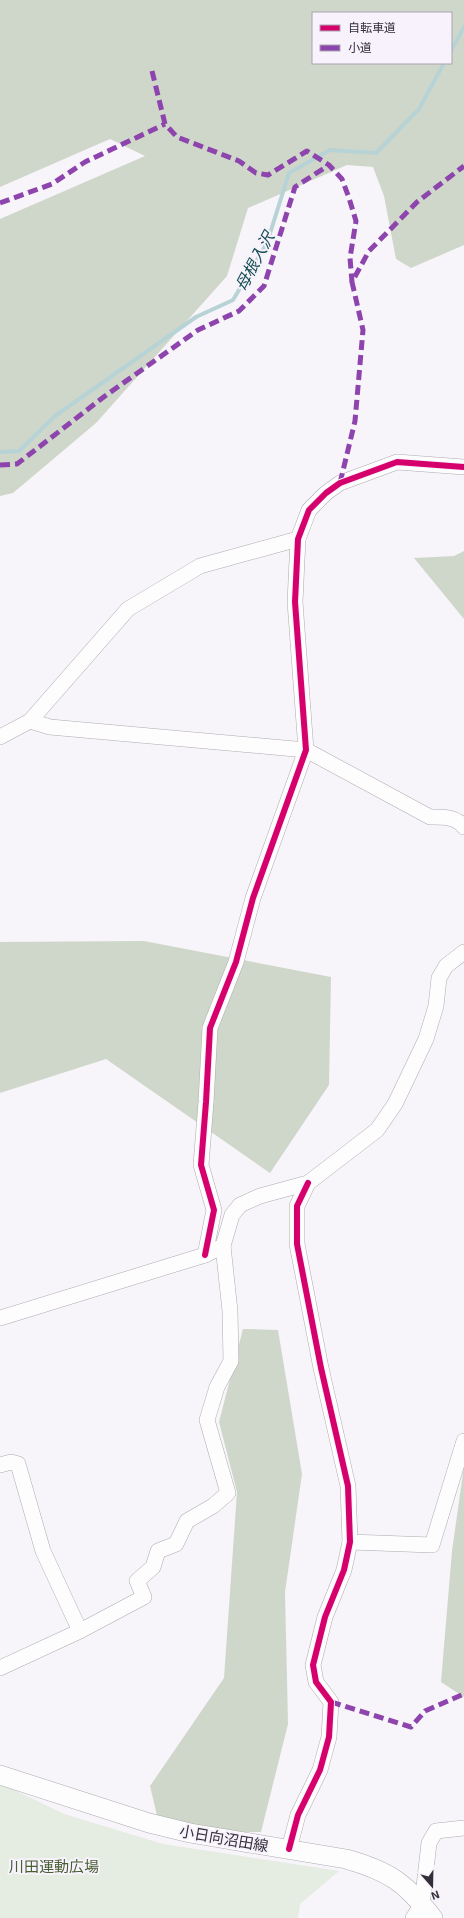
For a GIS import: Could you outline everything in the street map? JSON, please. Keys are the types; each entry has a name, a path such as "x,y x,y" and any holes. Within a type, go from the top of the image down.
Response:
{"main road":[{"name":"小日向沼田線","path":"0,1775 149,1824 190,1833 346,1859 370,1865 389,1874 405,1886 423,1913"}],"street":[{"path":"206,1255 214,1210 200,1165 206,1102 210,1028 236,962 253,898 306,750 295,602 298,539 309,510 326,493 340,483 397,462 464,467"},
{"path":"0,737 30,720 128,609 200,566 298,539"},
{"path":"30,720 50,727 306,750 430,817 446,817 461,822 464,827"},
{"path":"0,1668 80,1631 144,1597 138,1581 153,1567 158,1552 176,1544 187,1521 213,1506 228,1493 207,1420 217,1387 231,1361 230,1311 223,1246 232,1215 240,1205 260,1196 308,1183 376,1130 410,1075 426,1039 436,1006 439,978 446,966 464,952"},
{"path":"289,1849 298,1815 320,1770 329,1736 331,1702 316,1682 313,1665 324,1618 344,1570 350,1542 348,1486 321,1368 297,1244 297,1206 308,1183"},
{"path":"0,1318 206,1255 223,1246"},
{"path":"350,1542 432,1545 464,1441"},
{"path":"0,1465 11,1462 18,1464 42,1551 80,1631"},
{"path":"423,1913 429,1843 436,1831 464,1828"}],"green space":[{"name":"川田運動広場","path":"0,1783 64,1814 163,1844 339,1871 300,1904 298,1918 0,1918"}],"shaded area":[{"path":"0,0 464,0 464,245 411,268 396,259 384,196 373,167 347,165 248,208 227,276 96,423 13,493 0,496 0,219 145,156 110,139 0,187"},
{"path":"464,551 464,619 414,558 454,556"},
{"path":"144,941 331,977 329,1085 270,1173 106,1059 0,1093 0,942"},
{"path":"243,1329 278,1330 302,1474 285,1592 288,1724 261,1832 161,1832 150,1786 224,1678 237,1492 219,1422"},
{"path":"464,1466 464,1697 441,1682 452,1551"}],"waterway":[{"name":"母根入沢","path":"452,49 464,27"},
{"name":"母根入沢","path":"0,452 19,451 55,416 196,317 233,300 267,243 289,173 330,150 376,153 419,109 443,64"}],"marked path":[{"path":"152,71 165,124 177,137 239,161 256,173 268,175 307,151 329,165 342,179 356,221 350,258 352,282"},
{"path":"0,203 52,184 85,162 165,124"},
{"path":"0,465 17,464 105,396 198,330 239,311 264,286 295,187 329,165"},
{"path":"340,483 355,421 363,330 352,282 369,251 417,202 464,166"},
{"path":"331,1702 411,1727 425,1711 464,1694"}],"cycle path":[{"path":"205,1255 214,1210 201,1165 210,1028 236,962 253,898 306,750 295,602 298,539 309,510 326,493 340,483 397,462 464,467"},
{"path":"289,1849 298,1815 320,1770 329,1737 331,1702 316,1682 313,1665 325,1617 344,1570 350,1542 348,1486 321,1368 297,1244 297,1206 308,1183"}]}
